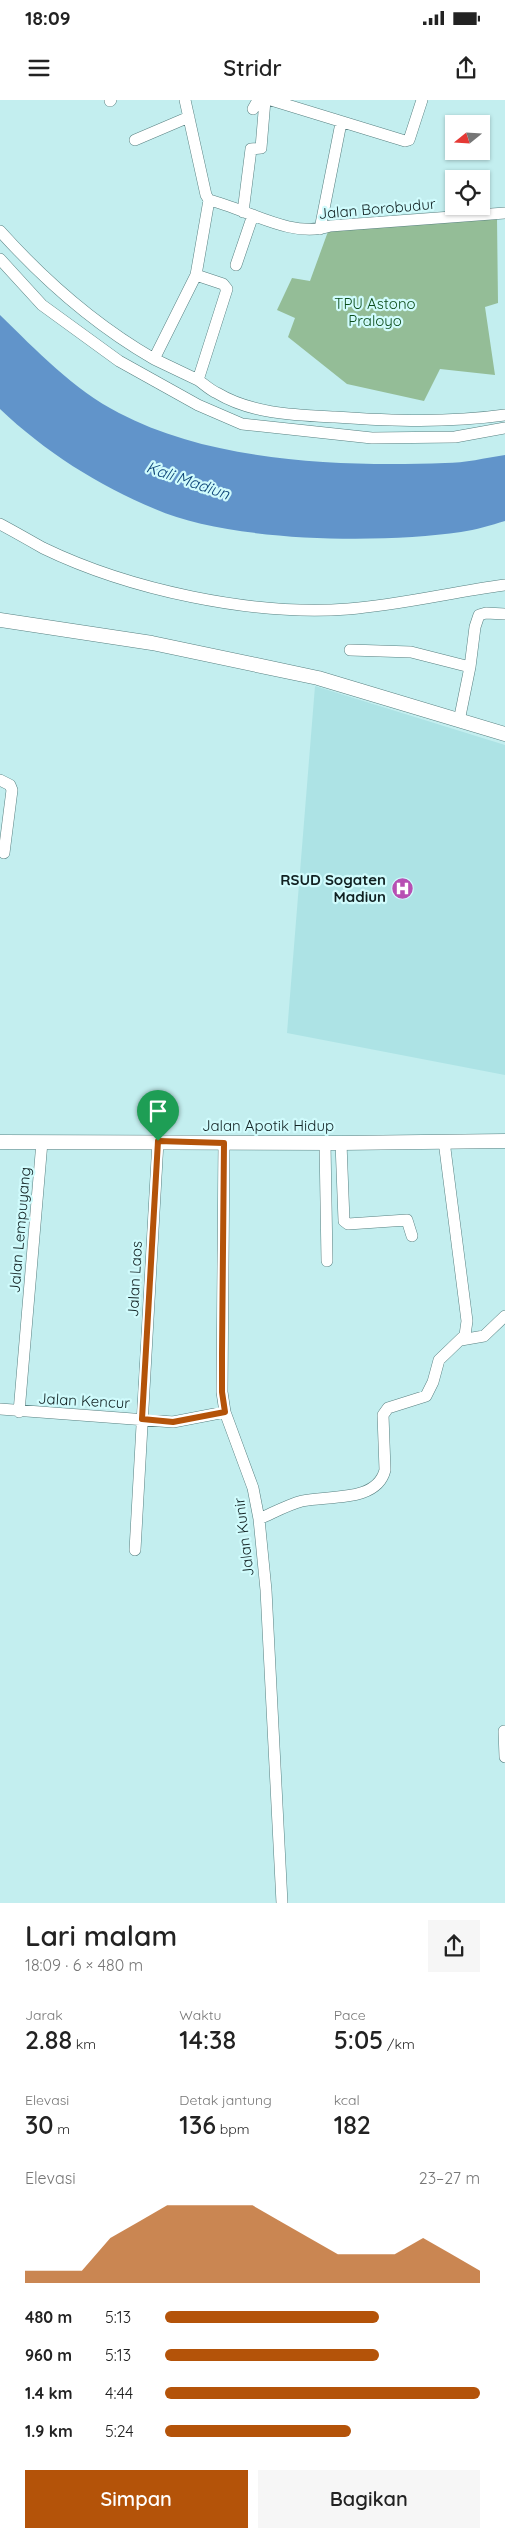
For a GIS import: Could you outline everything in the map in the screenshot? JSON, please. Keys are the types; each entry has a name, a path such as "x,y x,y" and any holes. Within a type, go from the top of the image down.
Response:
{"street":[{"path":"154,359 196,275 209,200 206,195 185,100"},
{"path":"236,265 248,213 251,149 261,148 265,100"},
{"path":"271,100 341,123 407,140 409,140 422,100"},
{"path":"135,140 189,117"},
{"path":"320,229 341,123"},
{"name":"Jalan Borobudur","path":"209,200 295,227 312,230 330,226 505,213"},
{"path":"0,231 67,298 122,341 198,380 217,394 250,406 283,414 409,422 475,419 505,415"},
{"path":"0,259 42,304 119,361 198,405 242,424 372,438 455,437 505,428"},
{"path":"196,275 223,284 228,289 198,380"},
{"path":"0,524 44,548 108,574 223,603 259,609 304,610 388,605 505,584"},
{"path":"459,722 470,667 475,627 479,615 486,613 505,614"},
{"path":"0,620 152,643 318,678 459,722 505,734"},
{"path":"350,650 411,652 470,667"},
{"path":"0,780 10,785 12,790 4,854"},
{"name":"Jalan Laos","path":"135,1550 158,1141"},
{"path":"259,1519 302,1501 357,1494 376,1486 383,1478 385,1470 383,1415 388,1408 426,1396 434,1382 439,1360 465,1335 467,1321 444,1141"},
{"name":"Jalan Apotik Hidup","path":"0,1142 341,1143 505,1141"},
{"name":"Jalan Lempuyang","path":"19,1412 42,1142"},
{"name":"Jalan Kunir","path":"224,1143 222,1392 225,1412 253,1488 259,1519 266,1590 282,1903"},
{"path":"325,1143 327,1261"},
{"path":"341,1143 344,1221 348,1224 407,1220 412,1236"},
{"path":"460,1340 484,1336 505,1316"},
{"name":"Jalan Kencur","path":"0,1409 19,1412 173,1422 225,1412"},
{"path":"504,1730 505,1757"}],"shaded area":[{"name":"RSUD Sogaten Madiun","path":"315,686 505,745 505,1075 287,1033"}],"green space":[{"name":"TPU Astono Praloyo","path":"497,218 498,303 485,307 495,375 440,369 424,401 347,384 288,337 295,318 277,310 292,278 310,281 330,226"}],"water":[{"name":"Kali Madiun","path":"0,315 56,368 86,393 119,413 155,429 195,442 278,458 364,464 452,463 505,455 505,521 467,531 427,536 348,539 263,534 223,528 186,520 155,509 113,490 73,466 35,439 0,409"}],"place":[{"name":"RSUD Sogaten Madiun","path":"402,889"}],"route":[{"path":"158,1141 224,1143 222,1392 225,1412 173,1422 142,1419 158,1141"}]}
